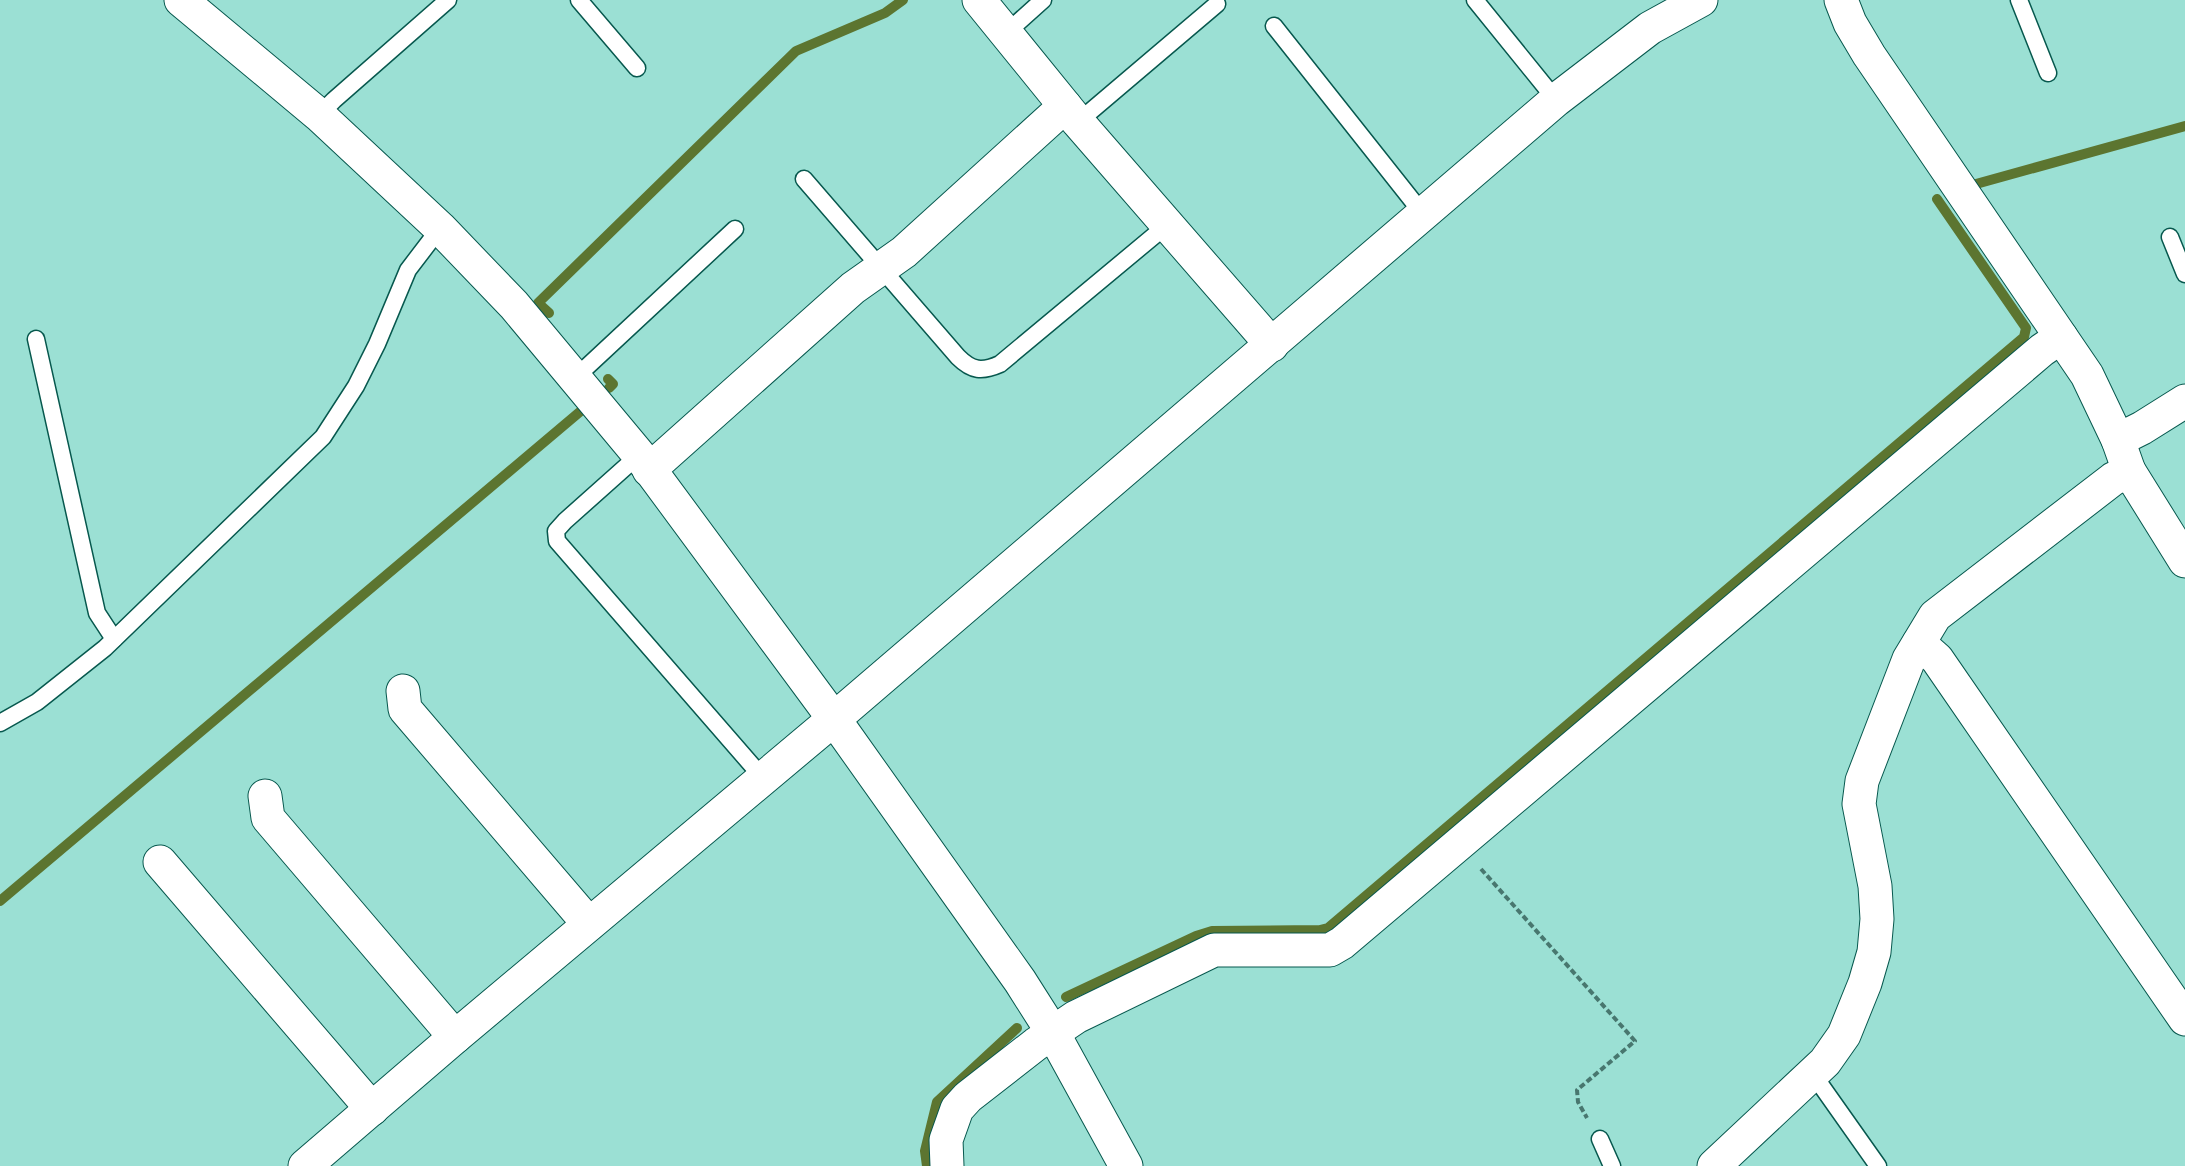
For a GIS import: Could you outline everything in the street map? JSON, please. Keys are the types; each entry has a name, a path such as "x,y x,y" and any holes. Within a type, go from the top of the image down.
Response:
{"street":[{"path":"181,0 319,116 440,228 514,305 576,377 644,462 834,719 1020,981 1053,1033 1126,1166"},
{"path":"979,0 1072,114 1272,345"},
{"path":"305,1166 834,719 1556,100 1650,28 1701,0"},
{"path":"1840,0 1850,23 1869,55 2087,375 2118,440 2129,471 2185,561"},
{"path":"644,462 853,288 904,252 1072,114"},
{"path":"947,1166 946,1140 957,1109 968,1097 1076,1017 1214,950 1330,950 1342,943 2033,358 2061,337"},
{"path":"2118,440 2185,401"},
{"path":"1714,1166 1825,1062 1844,1035 1865,983 1874,952 1877,908 1859,804 1862,781 1909,659 1935,616 2113,479 2129,471"},
{"path":"1919,643 1937,659 2185,1018"},
{"path":"403,692 405,709 589,924"},
{"path":"265,795 268,818 455,1037"},
{"path":"160,862 372,1109"}],"lane":[{"path":"319,116 334,100 448,0"},
{"path":"579,0 637,68"},
{"path":"1005,34 1043,0"},
{"path":"1475,0 1556,100"},
{"path":"2019,0 2048,73"},
{"path":"1072,114 1217,4"},
{"path":"1274,26 1423,214"},
{"path":"804,179 967,366 977,370 989,369 1000,364 1167,225"},
{"path":"0,723 37,702 114,639 322,437 362,375 408,270 440,228"},
{"path":"576,377 735,229"},
{"path":"2170,237 2185,274"},
{"path":"36,339 97,613 114,639"},
{"path":"644,462 565,521 556,531 557,541 763,778"},
{"path":"1813,1074 1878,1166"},
{"path":"1600,1139 1612,1166"}],"path":[{"path":"1459,844 1635,1041 1577,1090 1578,1102 1600,1139"}],"waterway":[{"path":"549,313 538,303 796,51 885,13 903,0"},
{"path":"1976,184 2185,126"},
{"path":"1066,997 1196,936 1212,931 1328,928 2024,337 2026,328 1937,199"},
{"path":"608,379 613,384 609,388"},
{"path":"0,901 582,410"},
{"path":"927,1166 925,1151 937,1102 1017,1028"}]}
